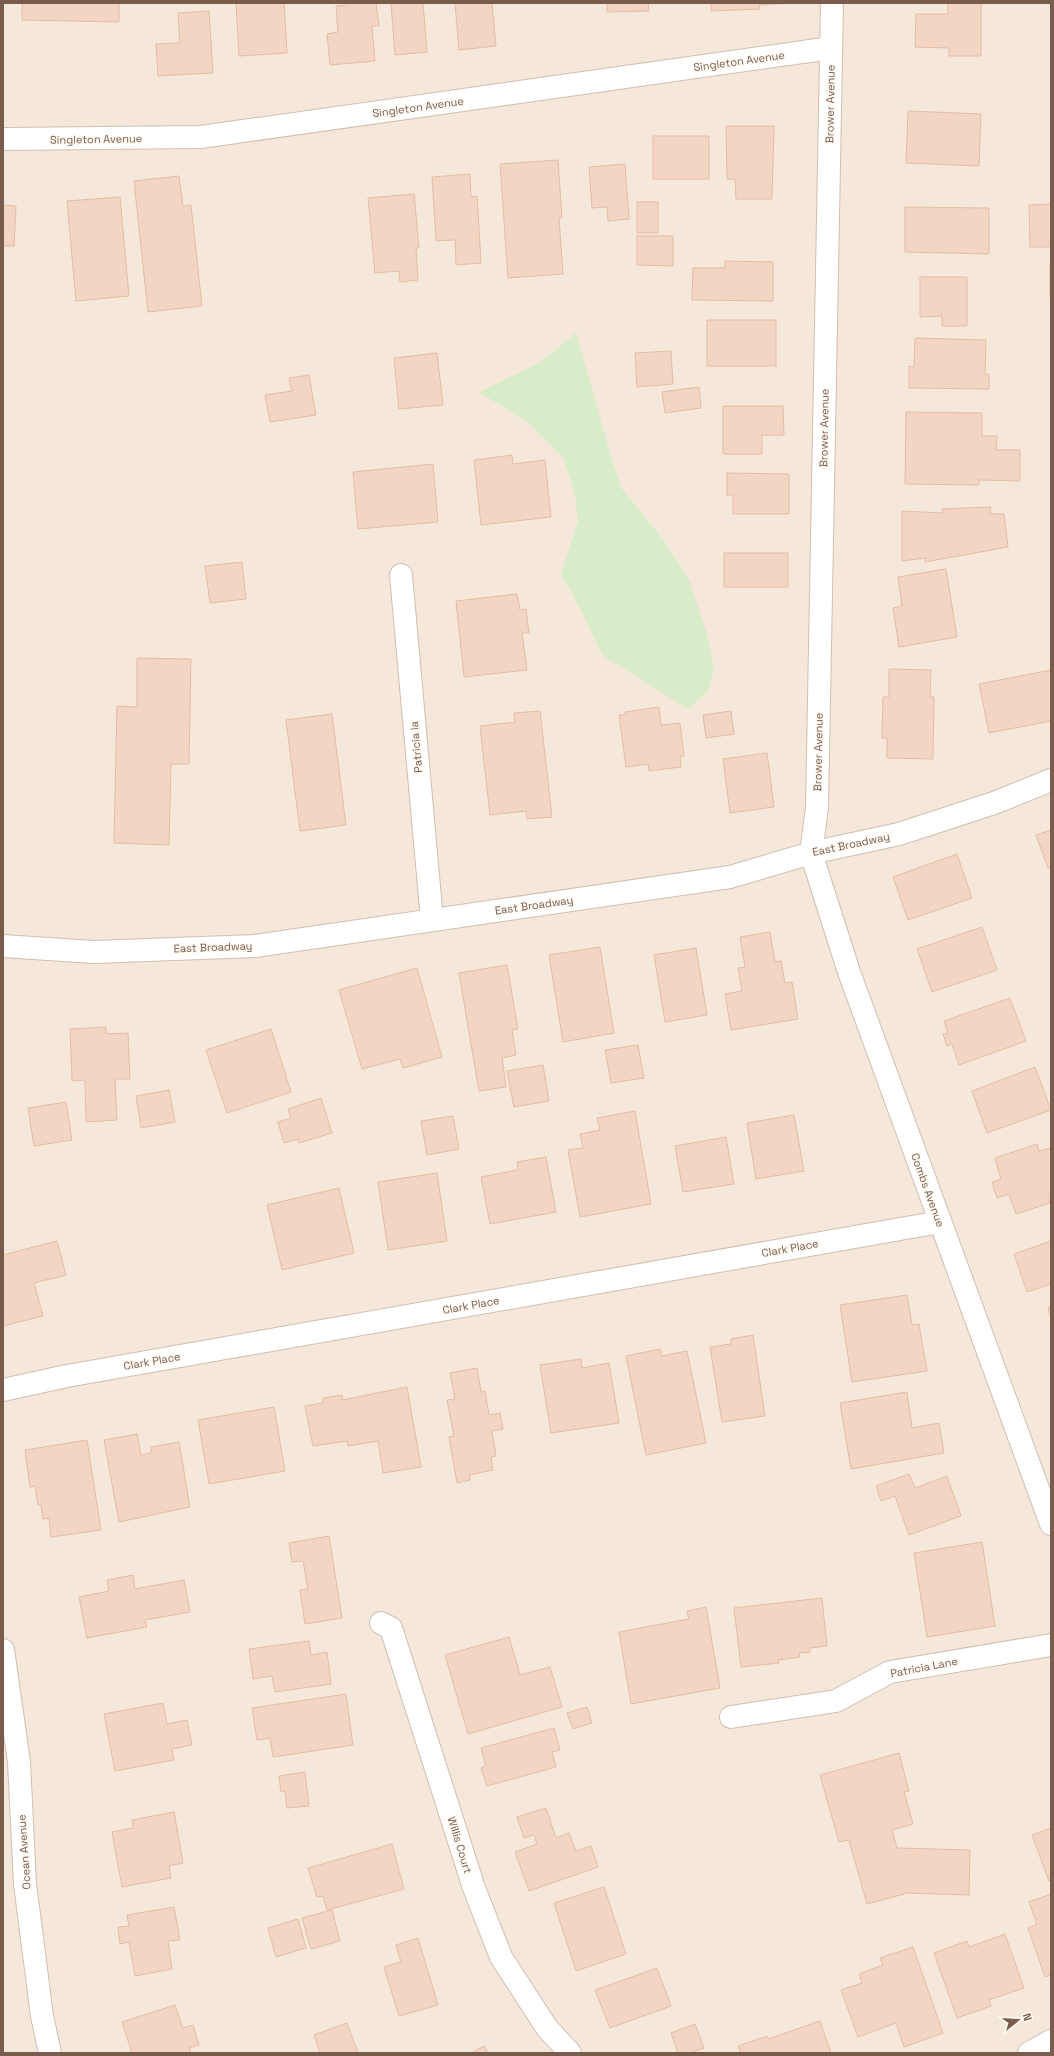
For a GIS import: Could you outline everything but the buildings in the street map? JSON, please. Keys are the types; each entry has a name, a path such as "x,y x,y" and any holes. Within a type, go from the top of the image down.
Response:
{"street":[{"name":"Brower Avenue","path":"811,853 817,808 832,3"},
{"name":"Singleton Avenue","path":"3,140 202,137 831,48"},
{"name":"Patricia la","path":"401,575 432,920"},
{"name":"East Broadway","path":"3,946 94,952 255,946 730,876 811,853 899,834 994,803 1051,780"},
{"name":"Combs Avenue","path":"811,853 849,972 1051,1524"},
{"name":"Clark Place","path":"3,1390 67,1376 940,1222"},
{"name":"Willis Court","path":"381,1624 390,1628 474,1888 501,1957 547,2028 570,2053"},
{"name":"Patricia Lane","path":"731,1717 836,1701 890,1672 1051,1645"},
{"name":"Ocean Avenue","path":"3,1650 19,1762 25,1884 42,2016 50,2053"},
{"path":"1029,2053 1051,2041"}],"shaded area":[{"path":"3,3 1051,3 1051,2053 3,2053"}],"green space":[{"path":"576,333 610,453 622,489 665,542 689,580 707,634 714,668 708,691 688,709 602,655 583,614 561,574 578,521 575,495 563,458 526,421 479,392 539,363"}]}
